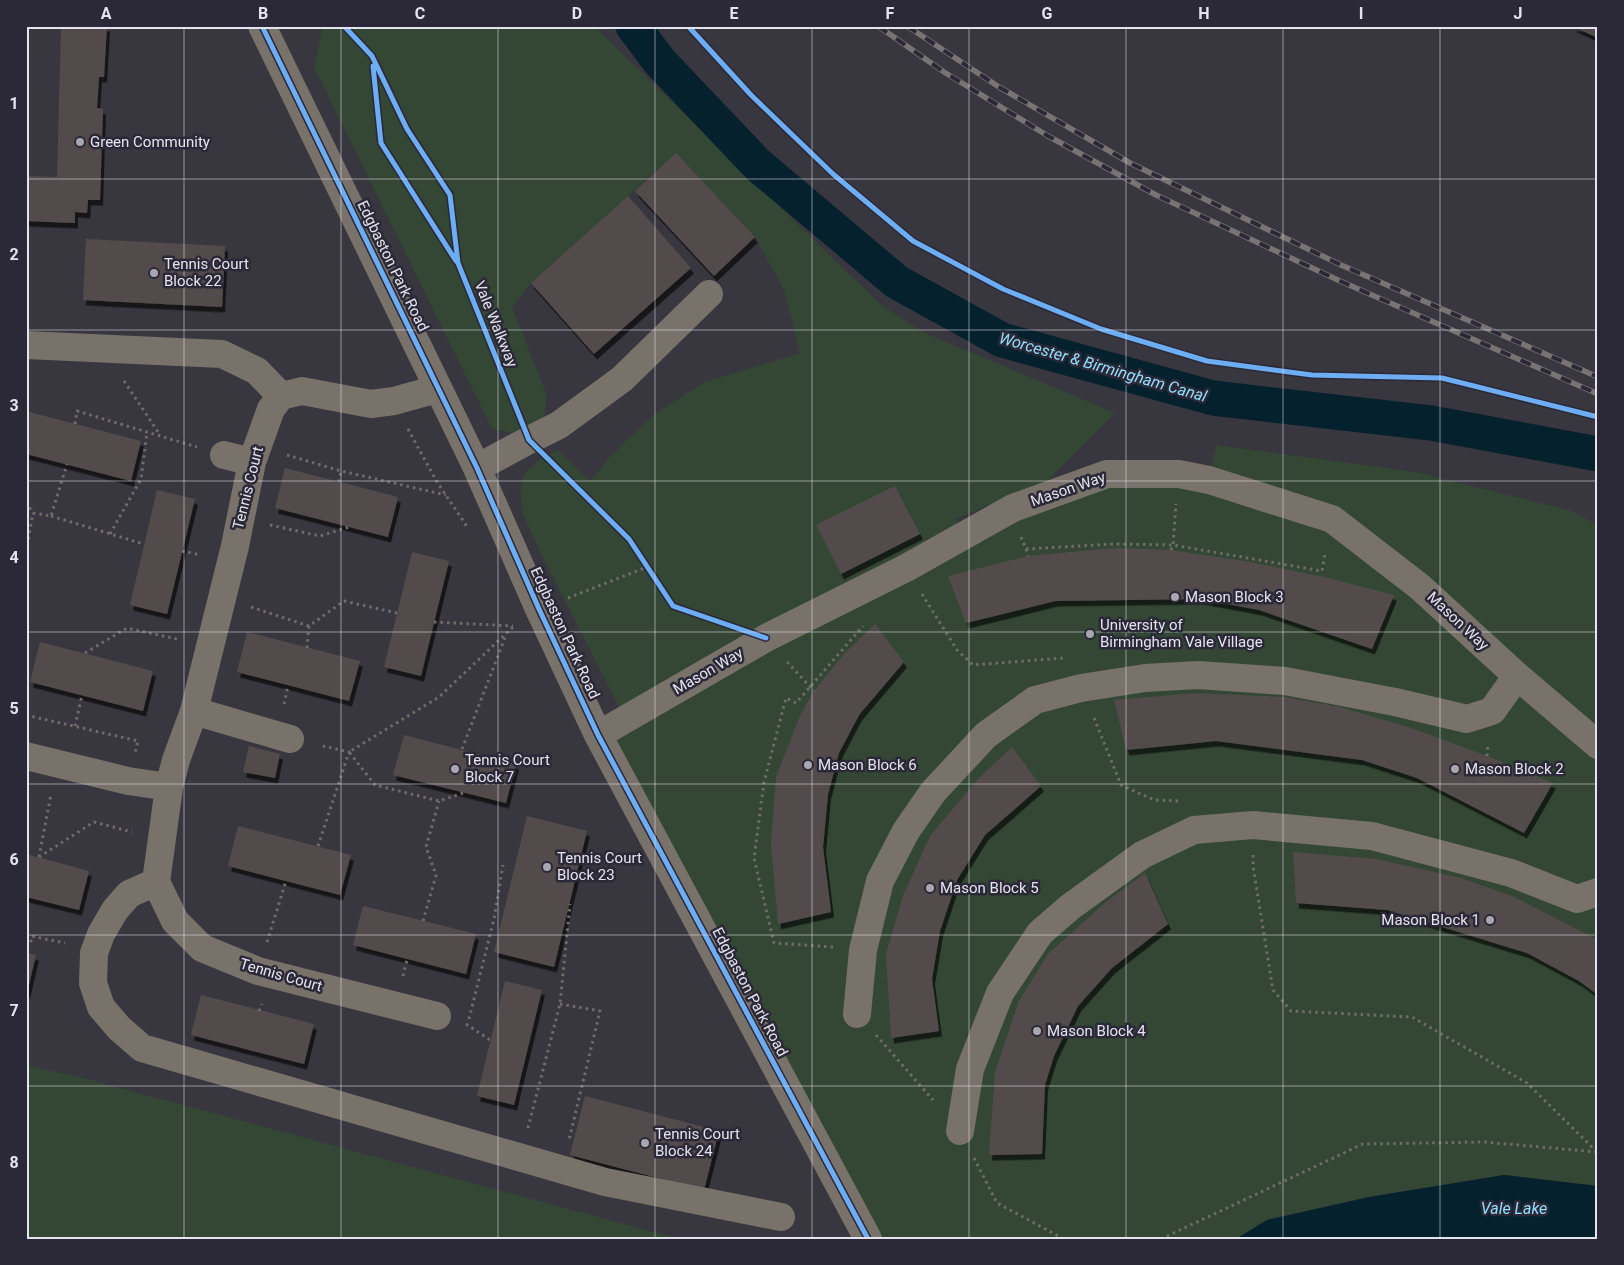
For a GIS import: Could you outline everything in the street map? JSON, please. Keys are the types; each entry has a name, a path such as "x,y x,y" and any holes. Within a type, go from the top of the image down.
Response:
{"street":[{"name":"Edgbaston Park Road","path":"265,28 477,468 539,609 598,735 868,1239"},
{"path":"477,468 559,425 622,379 709,294"},
{"path":"26,345 222,354 257,371 281,396 302,391 371,404 394,401 438,389"},
{"name":"Tennis Court","path":"281,396 271,408 255,454 194,711 168,787 156,882 175,921 202,948 258,971 437,1016"},
{"path":"224,455 255,454"},
{"name":"Mason Way","path":"598,735 766,638 906,568 1012,508 1107,474 1178,474 1209,480 1332,519 1420,587 1517,676 1598,745"},
{"path":"857,1014 863,950 880,881 906,831 933,792 986,735 1036,700 1081,688 1144,678 1198,675 1285,681 1395,702 1467,719 1492,711 1517,676"},
{"path":"194,711 290,739"},
{"path":"26,756 128,781 168,787"},
{"path":"960,1131 970,1069 1000,992 1040,933 1070,907 1142,856 1194,830 1253,825 1372,836 1511,873 1577,900 1598,892"},
{"path":"156,882 129,894 115,910 101,934 94,953 93,983 101,1007 119,1028 142,1048 605,1182 781,1217"}],"path":[{"path":"103,349 160,436"},
{"path":"394,401 437,482 472,535"},
{"path":"74,424 76,411 224,455"},
{"path":"110,534 141,479 148,432"},
{"path":"255,454 446,495"},
{"path":"51,516 67,464"},
{"path":"339,482 341,471"},
{"path":"1172,550 1178,474"},
{"path":"26,502 33,514 26,552"},
{"path":"33,514 51,516 144,544"},
{"path":"240,518 320,536 349,527"},
{"path":"1026,549 1114,544 1173,545 1322,570 1332,519"},
{"path":"1020,535 1028,556"},
{"path":"643,560 652,575"},
{"path":"318,846 349,752 439,697 514,626 523,615 647,567"},
{"path":"906,568 957,650 973,665 1074,658 1081,688 1122,785 1154,800 1183,801"},
{"path":"222,598 309,626"},
{"path":"307,648 309,626 344,601 397,613"},
{"path":"434,622 514,626"},
{"path":"863,950 774,942 754,858 764,782 786,698 796,703 812,690 866,623"},
{"path":"85,653 127,628 210,646"},
{"path":"462,749 507,632"},
{"path":"26,716 75,726 82,695"},
{"path":"349,752 376,785 439,800 463,793"},
{"path":"56,763 39,858 94,822 161,840"},
{"path":"423,921 436,875 426,847 439,800"},
{"path":"1253,825 1253,866 1273,990 1291,1011 1412,1017 1527,1083 1597,1152"},
{"path":"468,1025 494,919 503,865"},
{"path":"258,971 286,881"},
{"path":"520,1158 560,1004 570,904"},
{"path":"26,935 96,948"},
{"path":"26,948 34,937"},
{"path":"560,1004 600,1011 562,1170"},
{"path":"1161,1239 1363,1144 1484,1142 1597,1152"}],"green space":[{"name":"University of Birmingham Vale Village","path":"323,26 594,26 880,304 923,332 1115,413 1047,481 955,519 968,532 1107,474 1209,480 1216,445 1416,472 1572,511 1598,525 1598,1186 1503,1175 1369,1197 1267,1220 1236,1239 868,1239 598,735 623,715 541,554 522,512 520,489 524,474 536,462 558,450 590,481 614,452 656,413 705,382 800,353 784,290 755,237 676,153 531,283 512,307 546,393 545,416 514,433 492,429 314,67"},
{"path":"26,1065 87,1079 680,1239 26,1239"}],"water":[{"name":"Vale Lake","path":"1504,1175 1598,1186 1598,1239 1236,1239 1267,1220 1369,1197"}],"building":[{"name":"Green Community","path":"61,26 107,26 104,77 99,77 97,108 103,109 100,200 88,200 87,213 75,212 75,223 26,221 26,176 57,177"},
{"path":"1572,26 1598,26 1598,38"},
{"path":"676,153 755,237 714,276 635,191"},
{"path":"628,196 691,268 594,354 531,283"},
{"name":"Tennis Court Block 22","path":"86,239 225,246 222,307 83,300"},
{"path":"29,412 141,441 131,481 26,454 26,421"},
{"path":"285,468 398,497 388,537 275,508"},
{"path":"895,486 920,534 841,574 816,525"},
{"path":"157,490 195,499 167,614 130,605"},
{"name":"Mason Block 3","path":"1115,548 1171,550 1245,561 1324,577 1394,595 1372,649 1259,610 1201,599 1055,601 966,623 948,576 1028,556"},
{"path":"412,552 449,561 421,676 384,667"},
{"name":"Mason Block 6","path":"875,624 904,662 859,715 839,753 828,794 823,847 831,912 778,924 771,844 776,777 799,718 814,691 843,655"},
{"path":"247,632 360,661 349,701 237,672"},
{"path":"40,642 153,671 143,711 30,682"},
{"name":"Mason Block 2","path":"1197,693 1284,697 1340,707 1411,728 1553,783 1524,833 1417,778 1362,760 1216,741 1126,750 1114,700"},
{"name":"Tennis Court Block 7","path":"404,735 516,764 506,803 393,775"},
{"path":"249,746 280,754 275,778 243,772"},
{"name":"Mason Block 5","path":"1012,747 1041,786 985,835 957,880 940,931 932,979 939,1031 891,1038 886,954 903,896 930,836 978,779"},
{"name":"Tennis Court Block 23","path":"527,816 587,831 554,967 494,952"},
{"path":"238,826 351,855 340,895 228,866"},
{"name":"Mason Block 1","path":"1293,852 1376,859 1461,878 1514,897 1598,940 1598,995 1579,981 1527,953 1387,910 1296,903"},
{"path":"26,854 89,871 79,910 26,897"},
{"name":"Mason Block 4","path":"1145,873 1168,924 1112,968 1078,1006 1054,1056 1045,1085 1042,1154 989,1155 995,1072 1019,1001 1048,954 1106,902"},
{"path":"363,906 476,934 466,974 353,945"},
{"path":"26,953 36,955 27,993 26,993"},
{"path":"505,981 542,990 514,1105 477,1096"},
{"path":"201,995 314,1024 304,1064 191,1035"},
{"name":"Tennis Court Block 24","path":"585,1096 719,1131 704,1190 570,1155"}],"waterway":[{"name":"Worcester & Birmingham Canal","path":"633,26 660,62 758,165 897,282 1002,340 1213,398 1431,423 1598,454"}],"railway":[{"path":"878,26 944,72 1048,136 1156,195 1340,281 1598,394"},
{"path":"907,26 999,87 1130,163 1341,265 1598,377"}],"cycle path":[{"path":"262,26 477,468 539,609 598,735 868,1239"},
{"name":"Vale Walkway","path":"344,26 372,56 407,129 450,195 458,263 529,440 629,539 673,606 766,638"},
{"path":"688,26 751,95 833,174 913,241 1003,289 1101,329 1207,361 1312,375 1442,378 1598,417"},
{"path":"373,66 381,143 456,261"}],"place":[{"name":"Green Community","path":"80,142"},
{"name":"Tennis Court Block 22","path":"154,273"},
{"name":"Mason Block 3","path":"1175,597"},
{"name":"University of Birmingham Vale Village","path":"1090,634"},
{"name":"Mason Block 6","path":"808,765"},
{"name":"Tennis Court Block 7","path":"455,769"},
{"name":"Mason Block 2","path":"1455,769"},
{"name":"Tennis Court Block 23","path":"547,867"},
{"name":"Mason Block 5","path":"930,888"},
{"name":"Mason Block 1","path":"1490,920"},
{"name":"Mason Block 4","path":"1037,1031"},
{"name":"Tennis Court Block 24","path":"645,1143"}]}
